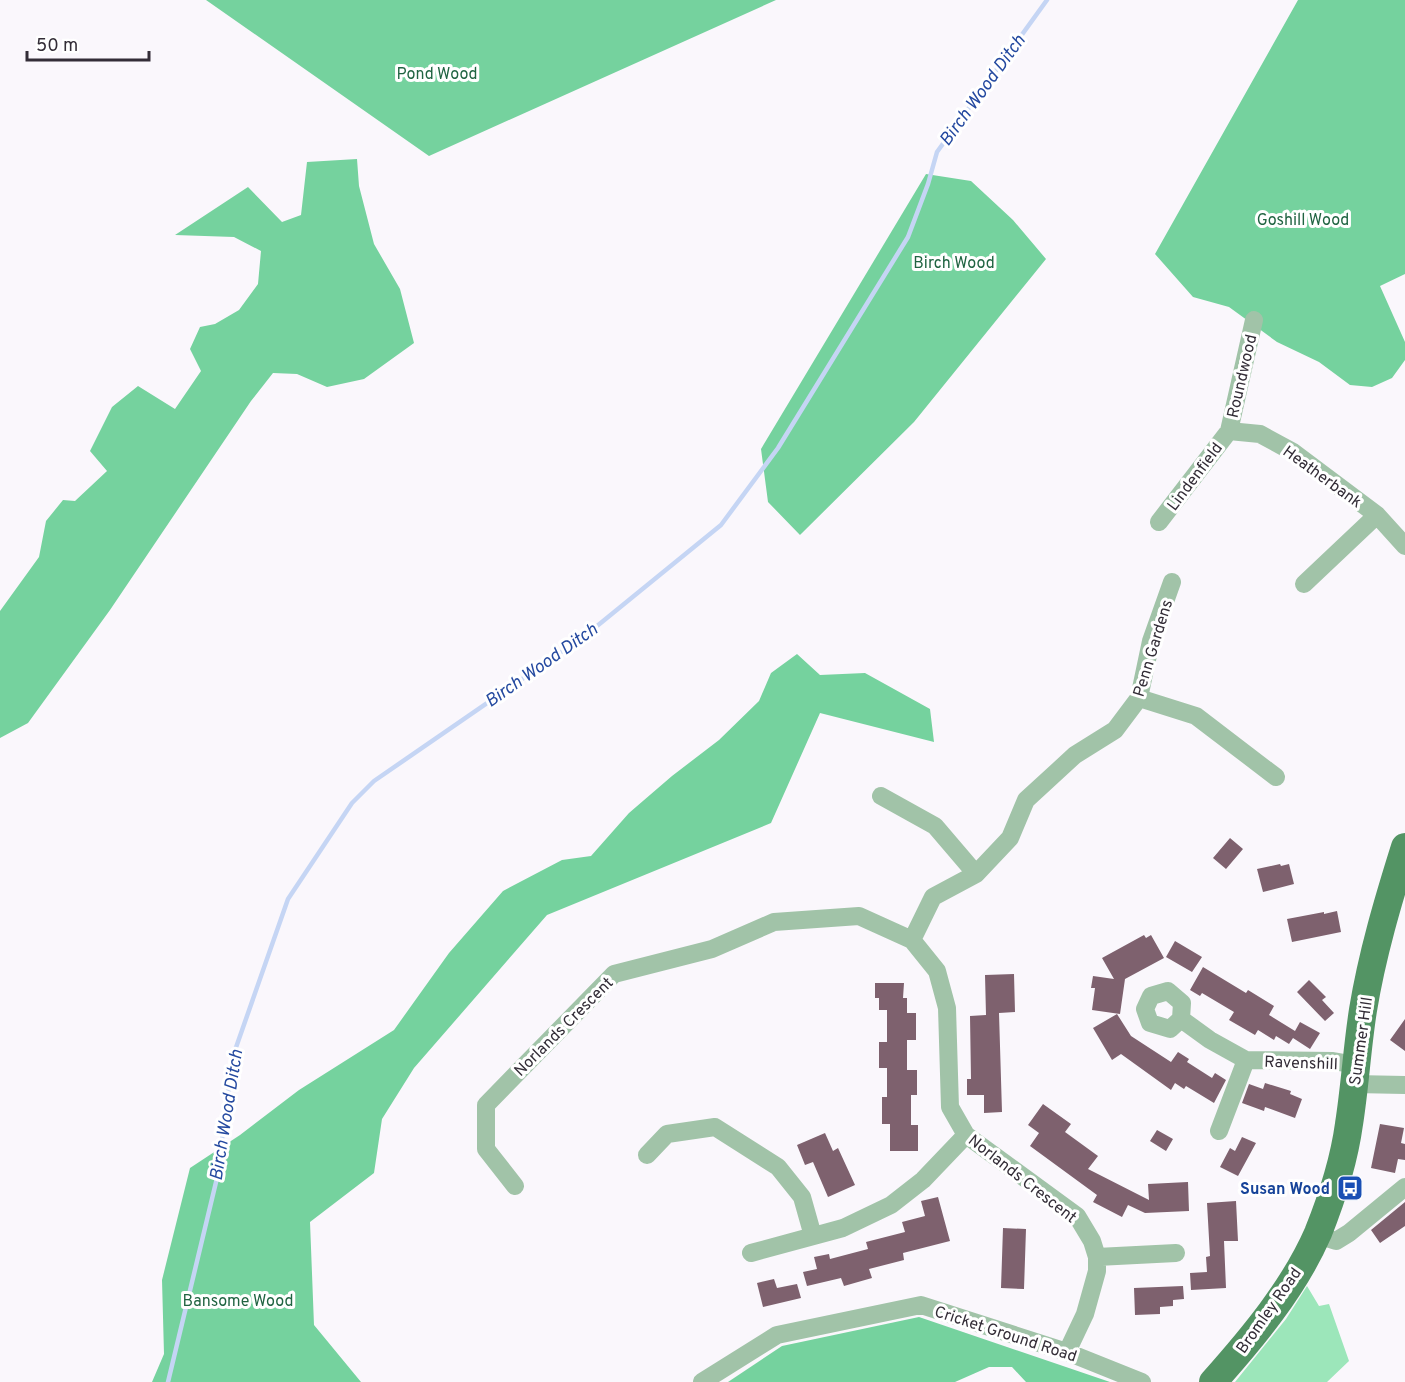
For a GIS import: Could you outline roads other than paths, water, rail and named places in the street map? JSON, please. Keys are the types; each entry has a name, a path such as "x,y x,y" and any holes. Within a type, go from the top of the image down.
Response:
{"main road":[{"name":"Summer Hill","path":"1317,1235 1332,1196 1342,1159 1363,1009 1381,923 1405,847"},
{"name":"Bromley Road","path":"1214,1382 1264,1321 1290,1283 1317,1235"}],"street":[{"name":"Roundwood","path":"1229,431 1254,320"},
{"name":"Heatherbank","path":"1229,431 1260,434 1293,452 1377,515 1405,546"},
{"name":"Lindenfield","path":"1159,522 1229,431"},
{"path":"1304,584 1377,515"},
{"name":"Penn Gardens","path":"912,940 933,897 976,874 1010,838 1026,800 1076,755 1115,730 1139,698 1151,641 1172,582"},
{"path":"1139,698 1196,716 1276,777"},
{"path":"880,796 935,826 976,874"},
{"name":"Norlands Crescent","path":"515,1186 486,1149 486,1105 614,974 712,949 774,922 859,916 912,940 937,971 947,1008 950,1107 966,1135 1077,1216 1092,1241 1097,1257"},
{"name":"Ravenshill","path":"1182,1019 1209,1040 1246,1060 1332,1061 1355,1075 1405,1085"},
{"name":"Ravenshill","path":"1219,1131 1246,1060"},
{"path":"647,1155 667,1134 716,1126 778,1167 802,1197 813,1236"},
{"path":"751,1254 843,1228 891,1205 923,1180 966,1135"},
{"path":"1317,1235 1336,1241 1405,1187"},
{"path":"1067,1352 1085,1314 1097,1271 1097,1257 1176,1253"},
{"name":"Cricket Ground Road","path":"702,1382 777,1335 921,1305 1067,1352 1142,1382"}],"waterway":[{"name":"Birch Wood Ditch","path":"168,1382 217,1178 233,1056 288,899 352,803 374,781 586,635 721,525 778,448 908,237 928,184 937,152 1047,0"}],"place":[{"name":"Susan Wood","path":"1350,1188"}],"park label":[{"name":"Pond Wood","path":"437,73"},
{"name":"Goshill Wood","path":"1303,219"},
{"name":"Birch Wood","path":"954,262"},
{"name":"Bansome Wood","path":"238,1300"}]}
